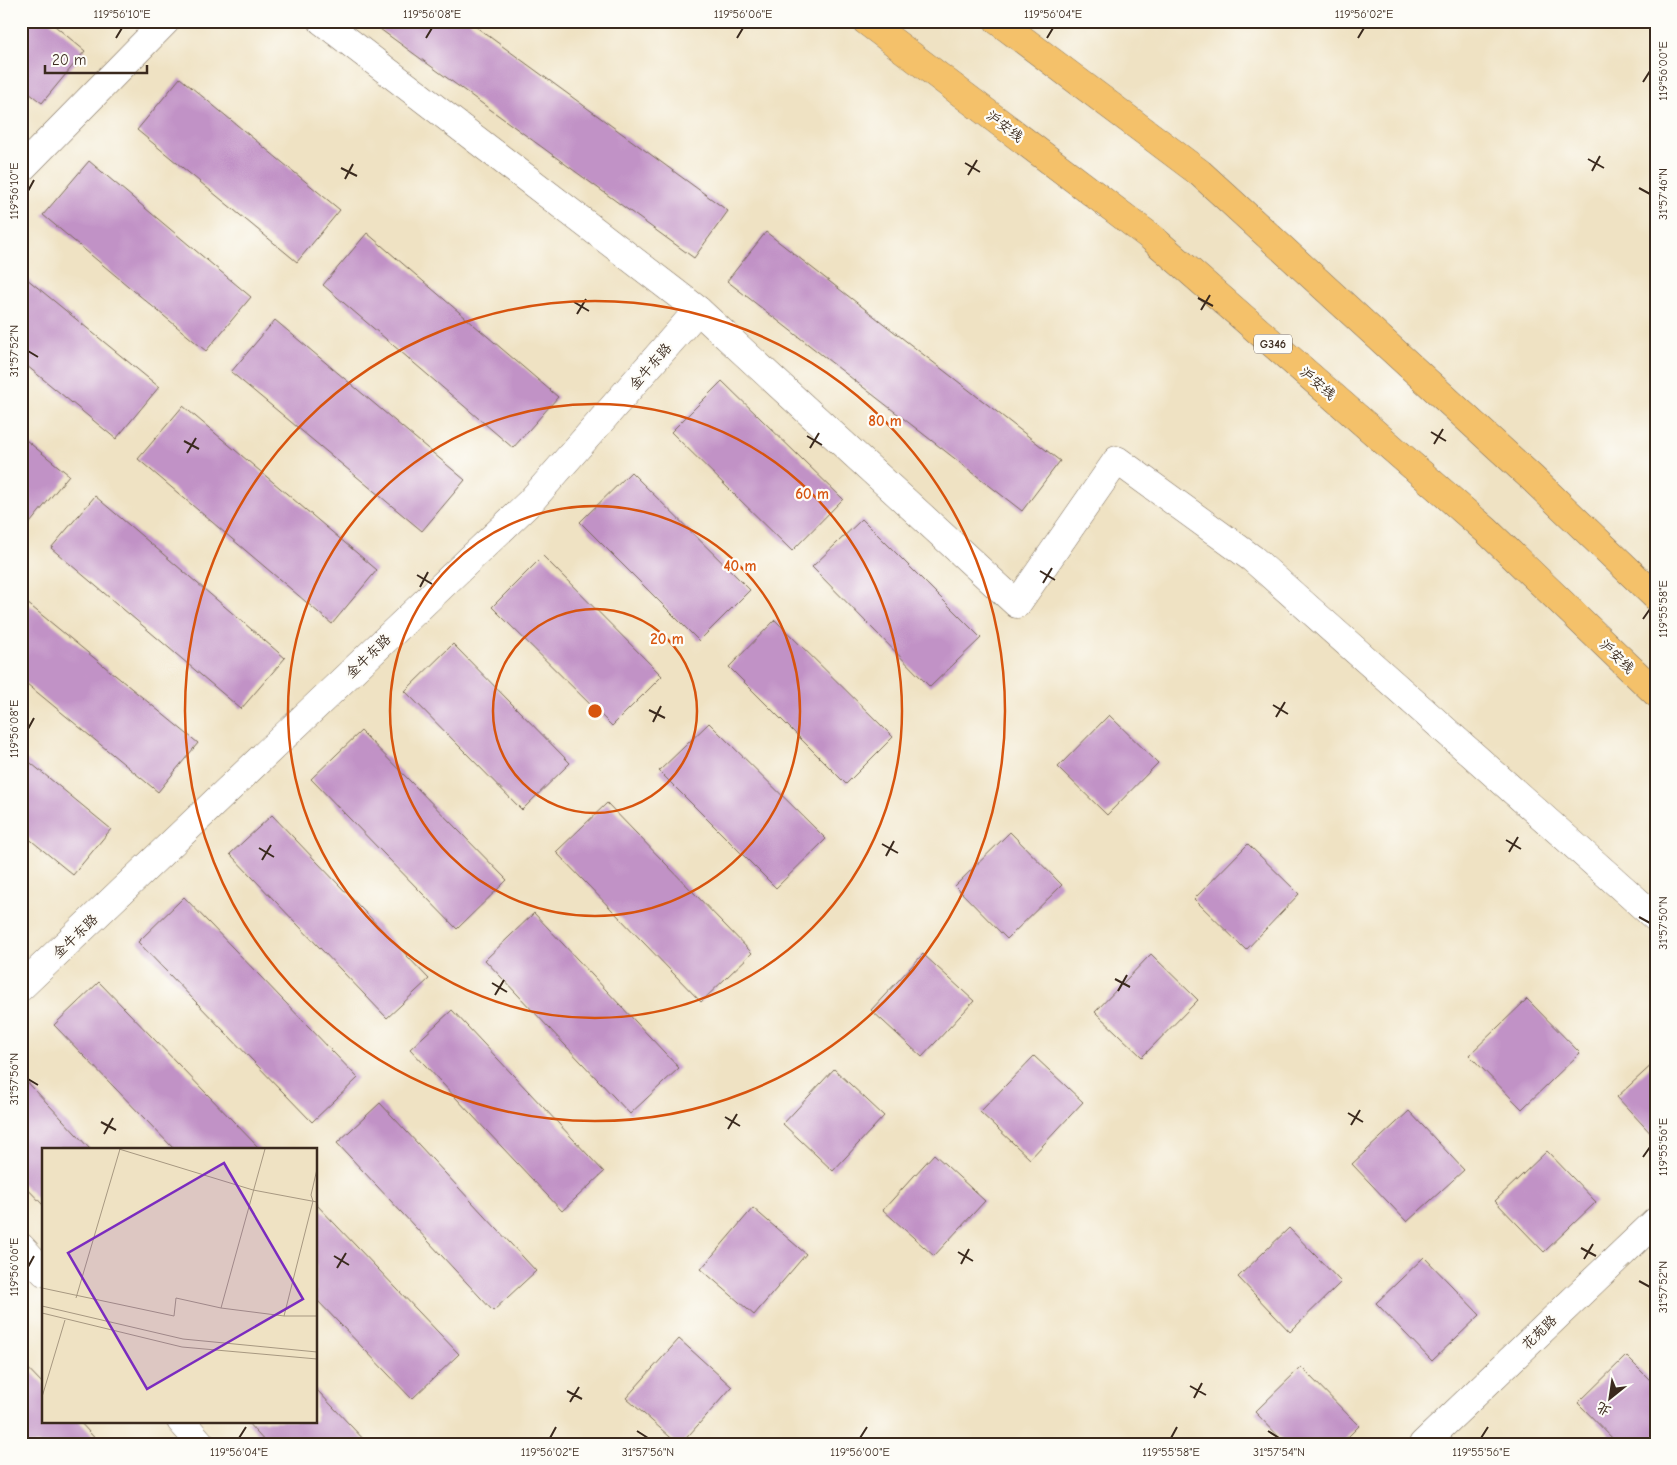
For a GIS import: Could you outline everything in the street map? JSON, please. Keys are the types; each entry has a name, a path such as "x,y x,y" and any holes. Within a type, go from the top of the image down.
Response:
{"highway":[{"name":"沪安线","path":"866,21 1152,238 1487,531 1656,693"},
{"path":"998,21 1200,173 1518,465 1656,597"}],"street":[{"path":"21,169 166,21"},
{"path":"322,21 698,310 1016,604 1117,460 1253,559 1656,918"},
{"name":"金牛东路","path":"21,987 530,502 698,310"},
{"name":"花苑路","path":"1423,1444 1656,1221"},
{"path":"21,1247 42,1270"},
{"path":"181,1422 201,1444"}],"building":[{"path":"21,21 49,21 85,51 42,103 21,87"},
{"path":"369,21 468,21 728,211 694,258"},
{"path":"180,78 340,210 297,262 137,130"},
{"path":"89,161 251,297 206,351 43,215"},
{"path":"766,232 1060,461 1022,511 727,281"},
{"path":"367,233 558,397 513,448 323,285"},
{"path":"21,274 159,387 116,439 21,361"},
{"path":"275,320 465,480 422,531 231,372"},
{"path":"722,381 843,499 792,551 671,432"},
{"path":"183,406 377,570 332,624 138,459"},
{"path":"21,436 69,475 26,528 21,524"},
{"path":"631,472 750,590 699,641 580,522"},
{"path":"95,496 285,658 241,709 51,548"},
{"path":"862,519 981,638 930,687 812,567"},
{"path":"543,556 662,676 612,726 492,607"},
{"path":"21,598 198,743 158,792 21,679"},
{"path":"775,620 893,737 846,784 729,667"},
{"path":"453,644 570,763 522,810 405,691"},
{"path":"1109,715 1158,763 1107,815 1058,767"},
{"path":"709,723 826,839 776,888 659,771"},
{"path":"361,731 507,880 457,929 311,779"},
{"path":"21,755 111,829 73,875 21,832"},
{"path":"607,803 752,953 701,1002 556,852"},
{"path":"272,815 429,979 387,1018 230,854"},
{"path":"1010,832 1062,885 1007,939 955,886"},
{"path":"1248,844 1299,894 1246,950 1194,899"},
{"path":"184,897 358,1078 312,1122 138,942"},
{"path":"534,913 679,1068 630,1114 485,960"},
{"path":"923,954 974,1001 922,1057 871,1010"},
{"path":"1151,954 1198,1000 1142,1057 1095,1012"},
{"path":"99,982 259,1148 173,1148 54,1025"},
{"path":"1527,999 1580,1053 1522,1109 1469,1055"},
{"path":"452,1010 604,1172 562,1211 410,1049"},
{"path":"1034,1056 1083,1102 1030,1159 980,1112"},
{"path":"1656,1061 1656,1139 1617,1097"},
{"path":"834,1069 884,1116 833,1171 783,1124"},
{"path":"21,1075 89,1148 42,1148 42,1204 21,1182"},
{"path":"380,1103 536,1271 493,1311 337,1143"},
{"path":"1409,1111 1464,1170 1407,1222 1352,1164"},
{"path":"1547,1151 1596,1202 1544,1252 1495,1201"},
{"path":"934,1154 985,1201 934,1256 883,1210"},
{"path":"318,1206 459,1354 412,1399 318,1301"},
{"path":"753,1208 806,1254 754,1315 701,1269"},
{"path":"1289,1228 1341,1282 1290,1332 1238,1277"},
{"path":"1424,1257 1480,1315 1432,1361 1376,1303"},
{"path":"679,1339 732,1387 681,1444 678,1444 626,1398"},
{"path":"1626,1356 1656,1386 1656,1444 1618,1444 1578,1403"},
{"path":"21,1361 42,1383 42,1422 80,1422 100,1444 21,1444"},
{"path":"1301,1367 1359,1426 1341,1444 1286,1444 1255,1412"},
{"path":"318,1391 368,1444 267,1444 247,1422 318,1422"}]}
